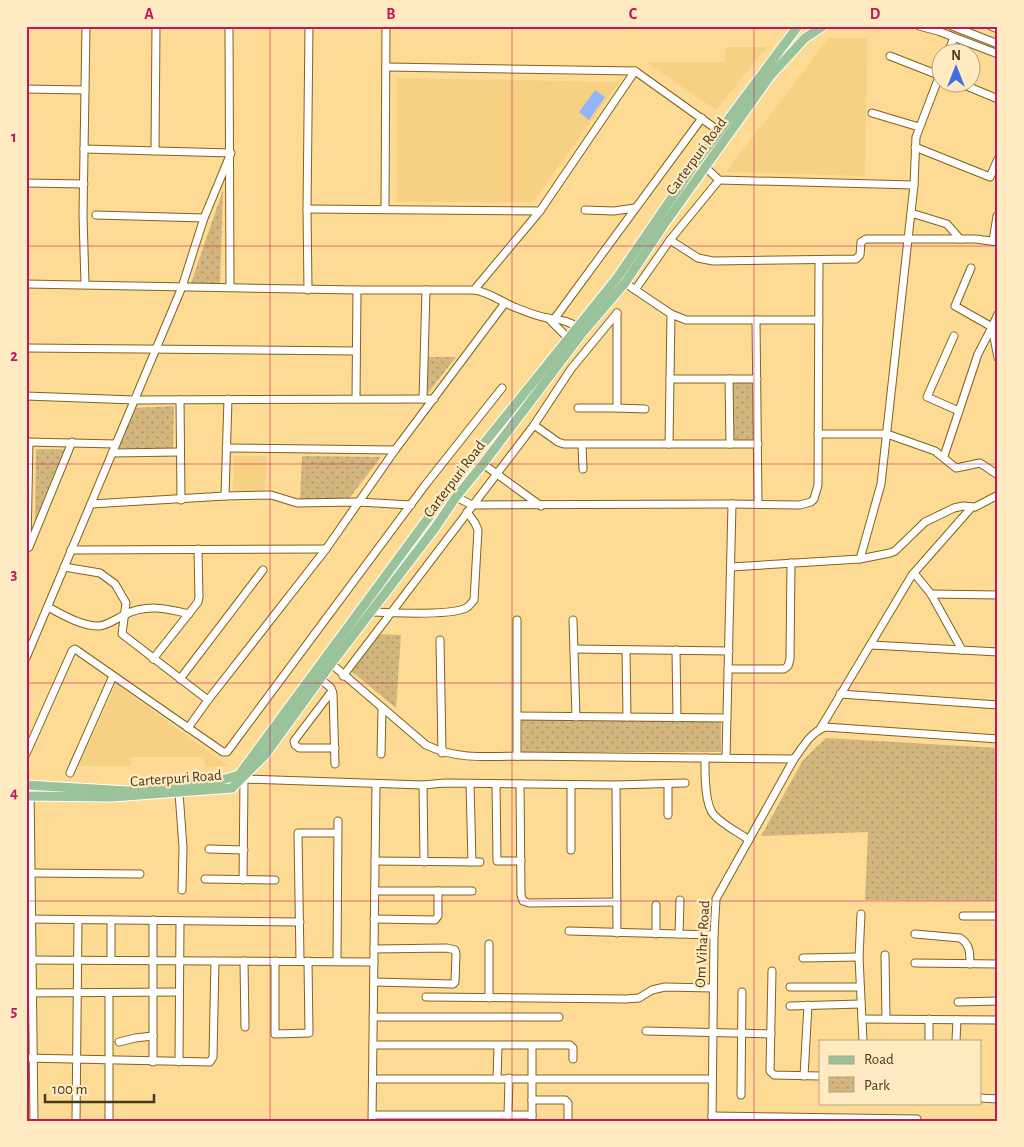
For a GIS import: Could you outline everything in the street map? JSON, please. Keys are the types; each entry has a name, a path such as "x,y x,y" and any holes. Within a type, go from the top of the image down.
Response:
{"main road":[{"name":"Carterpuri Road","path":"328,661 371,612 435,528 456,496 483,464 617,278 719,131 798,26"},
{"name":"Carterpuri Road","path":"580,329 624,283 771,75 805,38 824,26"},
{"name":"Carterpuri Road","path":"29,796 112,797 176,789 242,777 328,661 473,457 571,341"},
{"name":"Carterpuri Road","path":"28,785 128,791 176,789"}],"street":[{"path":"85,284 84,149 86,26"},
{"path":"155,151 156,26"},
{"path":"229,26 231,153 230,287"},
{"path":"308,290 309,26"},
{"path":"385,209 386,26"},
{"path":"919,26 998,54"},
{"path":"952,26 998,44"},
{"path":"991,26 998,29"},
{"path":"952,42 954,38"},
{"path":"890,56 932,70"},
{"path":"386,67 635,71 719,131"},
{"path":"474,290 540,211 635,71"},
{"path":"26,89 85,90"},
{"path":"860,559 880,490 914,184 915,147 919,127 933,92"},
{"path":"982,92 998,98"},
{"path":"872,113 919,127"},
{"path":"552,318 702,118"},
{"path":"915,147 990,177 998,159"},
{"path":"84,149 231,153"},
{"path":"26,658 182,287 204,218 231,153"},
{"path":"705,168 719,180 914,184"},
{"path":"635,290 670,240 719,180"},
{"path":"26,183 84,184"},
{"path":"585,210 635,208"},
{"path":"307,209 540,211"},
{"path":"911,213 947,224 960,239"},
{"path":"96,215 204,218"},
{"path":"670,240 698,258 713,261 858,259 863,240 960,239 995,241 997,216"},
{"path":"456,496 472,505 800,505 811,502 814,499 818,485 819,260"},
{"path":"971,268 955,306 992,327 998,358"},
{"path":"624,283 671,314 686,320 819,320"},
{"path":"26,284 308,290 474,290 488,293 504,303 552,318 562,319 580,329"},
{"path":"356,399 357,290"},
{"path":"423,398 426,290"},
{"path":"188,728 326,549 395,450 504,303"},
{"path":"605,304 617,313"},
{"path":"617,313 618,408"},
{"path":"343,676 497,474 571,369 617,313"},
{"path":"669,444 671,314"},
{"path":"944,456 978,354 998,314"},
{"path":"552,318 571,341"},
{"path":"756,320 758,504"},
{"path":"954,336 927,397 959,411"},
{"path":"26,348 356,352"},
{"path":"670,379 757,379"},
{"path":"729,379 730,444"},
{"path":"26,754 74,650 77,650 223,752 230,750 411,505 502,388"},
{"path":"26,396 134,400 434,398"},
{"path":"226,496 228,399"},
{"path":"180,400 179,452 181,500"},
{"path":"578,408 645,409"},
{"path":"534,424 558,442 564,444 758,444"},
{"path":"818,434 887,434 935,451 944,456 956,468 980,463 998,474"},
{"path":"26,549 28,442 116,444"},
{"path":"26,549 72,442"},
{"path":"582,445 583,469"},
{"path":"226,448 395,450"},
{"path":"112,453 179,452"},
{"path":"483,464 542,506"},
{"path":"91,504 271,495 296,503 358,502 411,505"},
{"path":"731,567 860,559 895,551 925,522 954,508 962,506 971,508 998,495"},
{"path":"726,758 732,504"},
{"name":"Om Vihar Road","path":"712,1118 716,899 794,759 813,734 820,729 914,573 971,508"},
{"path":"371,612 457,611 469,607 474,600 478,530 476,523 467,512"},
{"path":"153,659 189,614 199,597 198,549"},
{"path":"71,550 326,549"},
{"path":"728,669 784,669 788,666 790,659 791,563"},
{"path":"64,567 100,573 109,578 115,584 126,603 126,615 122,625 122,634 208,700"},
{"path":"180,679 263,570"},
{"path":"914,573 931,594 962,650"},
{"path":"931,594 998,595"},
{"path":"48,607 80,622 97,626 142,609 154,607 168,608 189,614"},
{"path":"517,620 517,756"},
{"path":"573,620 576,717"},
{"path":"440,640 442,752"},
{"path":"871,645 998,652"},
{"path":"574,649 729,651"},
{"path":"626,650 627,717"},
{"path":"676,650 677,718"},
{"path":"328,661 343,676 426,745 442,752 476,757 794,759"},
{"path":"70,773 114,676"},
{"path":"317,676 332,691 335,764"},
{"path":"332,691 294,741 294,745 299,748 335,748"},
{"path":"840,694 998,705"},
{"path":"381,754 382,709"},
{"path":"517,716 727,718"},
{"path":"820,729 834,727 998,739"},
{"path":"705,758 706,788 711,812 750,840"},
{"path":"243,880 242,777 423,785 686,783"},
{"path":"376,784 372,1118 508,1115 532,1118 532,1046"},
{"path":"470,784 472,862"},
{"path":"496,784 497,861 521,861"},
{"path":"520,784 521,895 523,901 526,903 617,902"},
{"path":"668,784 668,815"},
{"path":"28,785 28,827 32,873 29,919 29,1019 34,1121"},
{"path":"423,785 424,862"},
{"path":"571,785 571,850"},
{"path":"616,785 617,933"},
{"path":"176,789 183,840 182,890"},
{"path":"337,961 338,821"},
{"path":"300,961 298,832 337,832"},
{"path":"209,849 244,850"},
{"path":"375,861 480,862"},
{"path":"32,873 140,874"},
{"path":"205,880 274,880"},
{"path":"375,891 472,891"},
{"path":"374,919 435,920 438,916 438,891"},
{"path":"679,934 680,900"},
{"path":"656,905 656,934"},
{"path":"861,914 859,957 862,1040"},
{"path":"963,916 998,916"},
{"path":"29,919 300,922"},
{"path":"76,1121 78,920"},
{"path":"111,920 111,959"},
{"path":"153,920 153,1062"},
{"path":"179,1062 180,921"},
{"path":"569,931 714,935"},
{"path":"915,934 960,938 965,941 969,948 970,964"},
{"path":"489,944 489,998"},
{"path":"374,949 447,948 456,950 456,982 453,984 374,982"},
{"path":"885,955 886,1019"},
{"path":"803,958 859,957"},
{"path":"29,960 374,962"},
{"path":"30,1058 210,1062 213,1060 215,961"},
{"path":"244,961 245,1027"},
{"path":"275,961 276,1034 309,1034 308,961"},
{"path":"915,963 998,964"},
{"path":"772,971 772,1074 819,1076"},
{"path":"426,997 626,999 639,998 652,990 665,987 713,988"},
{"path":"790,987 860,987"},
{"path":"30,993 179,992"},
{"path":"742,992 742,1094"},
{"path":"108,1121 109,993"},
{"path":"958,1002 998,1001"},
{"path":"790,1006 861,1004"},
{"path":"804,1076 808,1005"},
{"path":"374,1018 559,1017"},
{"path":"862,1019 998,1020"},
{"path":"929,1019 929,1040"},
{"path":"956,1040 957,1020"},
{"path":"646,1031 771,1034"},
{"path":"119,1042 153,1036"},
{"path":"373,1045 571,1046 573,1048 573,1059"},
{"path":"497,1079 498,1046"},
{"path":"508,1115 509,1078"},
{"path":"373,1079 712,1079"},
{"path":"982,1098 998,1098"},
{"path":"532,1100 565,1100 568,1102 568,1121"},
{"path":"712,1118 917,1119"}],"shaded area":[{"path":"829,38 867,38 865,176 726,172"},
{"path":"725,47 767,47 716,110 646,62 725,62"},
{"path":"397,78 619,82 533,202 397,202"},
{"path":"234,456 266,456 265,491 233,491"},
{"path":"116,684 228,766 205,767 204,757 131,757 131,766 79,766"}],"green space":[{"path":"223,190 220,287 190,286"},
{"path":"427,357 456,357 428,393"},
{"path":"733,383 754,383 754,440 733,440"},
{"path":"174,406 173,449 116,448 134,408"},
{"path":"36,449 64,449 35,521"},
{"path":"302,456 381,457 348,500 300,500"},
{"path":"377,634 401,635 396,708 350,670"},
{"path":"522,720 721,720 721,752 522,752"},
{"path":"826,738 998,748 998,901 865,900 868,832 761,836 803,760"}],"water":[{"path":"595,90 605,97 589,120 579,112"}]}
